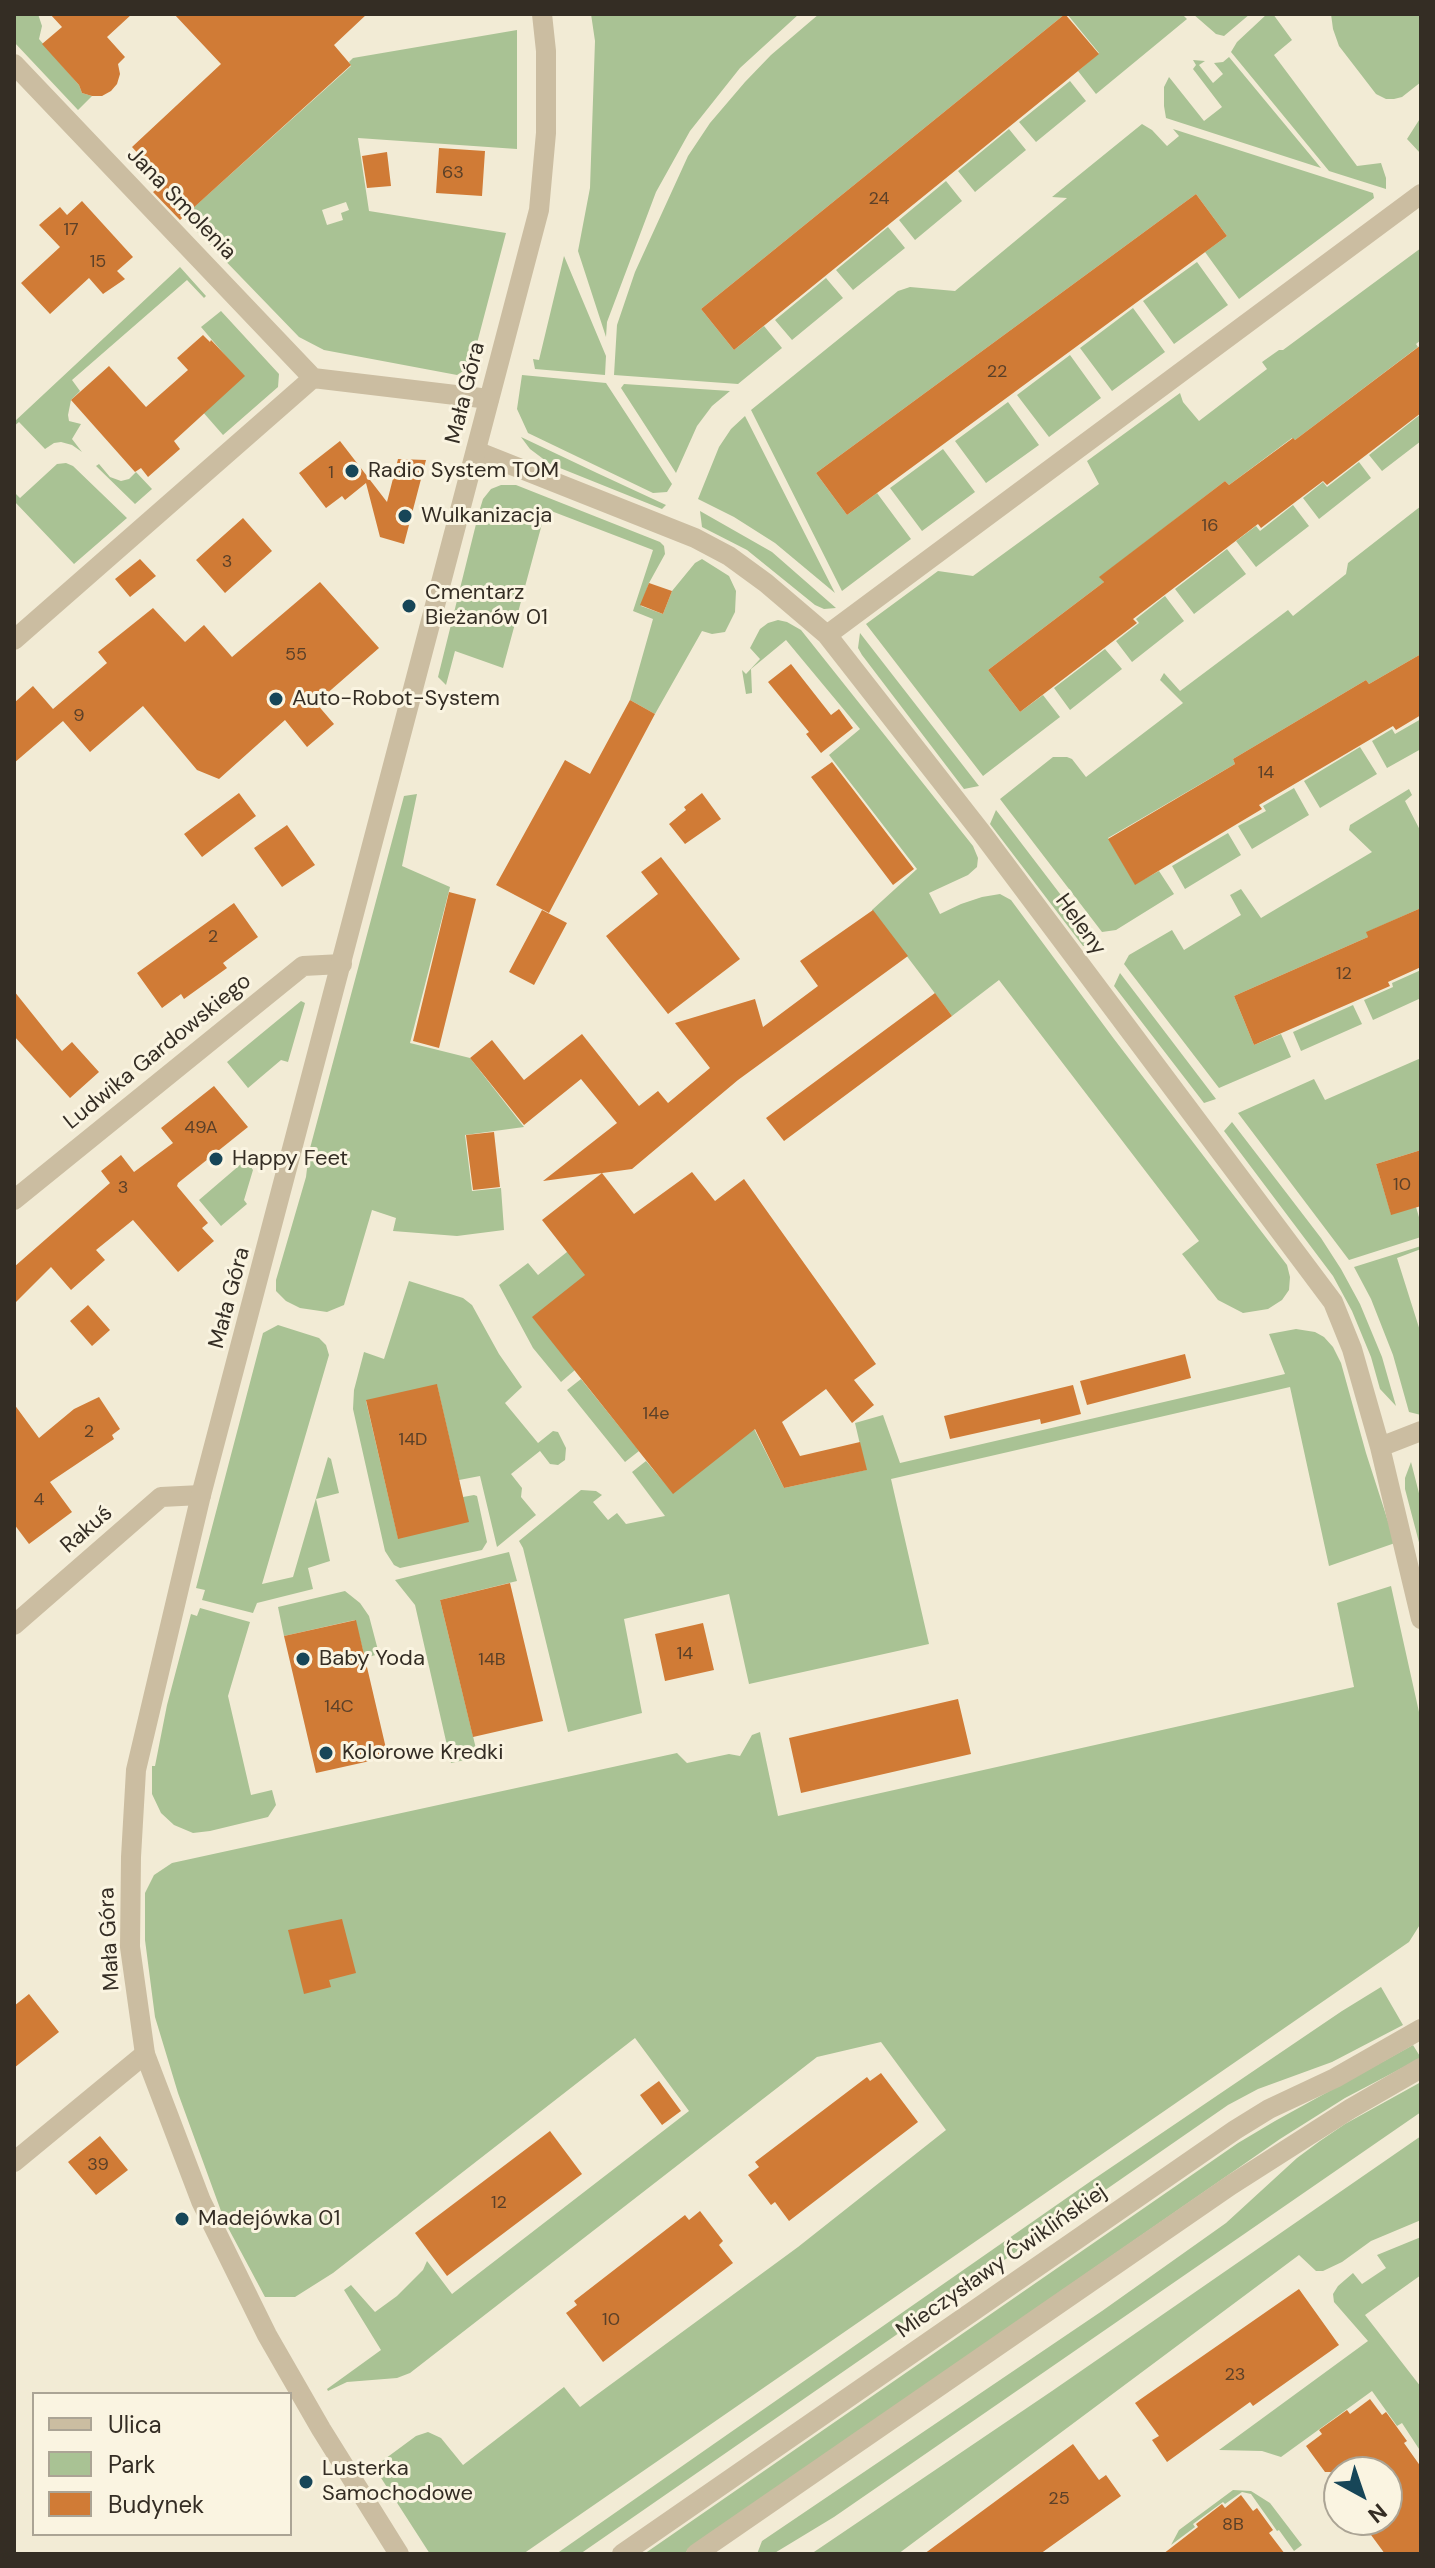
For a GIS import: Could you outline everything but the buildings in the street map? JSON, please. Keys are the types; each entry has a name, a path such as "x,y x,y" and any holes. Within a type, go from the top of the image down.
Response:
{"street":[{"name":"Mała Góra","path":"399,2554 267,2335 201,2201 145,2054 130,1947 131,1857 136,1770 201,1495 539,210 546,133 546,51 542,14"},
{"name":"Jana Smolenia","path":"14,64 313,378"},
{"path":"827,635 1421,194"},
{"path":"14,640 313,378 489,399"},
{"name":"Heleny","path":"476,451 729,556 827,635 981,832 1333,1302 1352,1349 1380,1447 1421,1619"},
{"name":"Ludwika Gardowskiego","path":"14,1200 303,966 342,964"},
{"path":"1380,1447 1421,1431"},
{"name":"Rakuś","path":"14,1625 161,1497 201,1495"},
{"name":"Mieczysławy Ćwiklińskiej","path":"622,2554 1235,2130 1421,2029"},
{"path":"14,2162 145,2054"},
{"path":"696,2554 1231,2185 1421,2068"}],"green space":[{"path":"14,14 38,14 42,26 39,39 79,85 82,93 92,96 78,110 14,42"},
{"path":"591,14 799,14 740,68 690,131 656,192 607,322 606,337 578,251 590,188 595,41"},
{"path":"819,14 1065,14 701,309 734,350 764,326 782,348 738,384 614,375 617,325 635,272 688,156 710,123 745,82"},
{"path":"1067,14 1182,14 1187,19 1096,94 1078,71 1099,53"},
{"path":"1193,14 1250,14 1224,36 1216,34"},
{"path":"1267,14 1273,14 1292,40 1274,55 1357,166 1381,163 1386,189 1329,171 1231,52 1237,42"},
{"path":"1331,14 1421,14 1421,82 1402,97 1386,99 1376,94 1339,46"},
{"path":"517,30 517,149 358,138 369,211 506,233 471,366 457,375 324,350 299,337 183,217 351,66 349,62 353,58","holes":["346,202 349,210 341,213 343,220 327,225 322,210"]},
{"path":"1229,57 1321,168 1166,118 1164,87 1169,77 1204,121 1222,107 1193,69 1196,65 1193,60 1205,61 1199,65 1213,83 1223,74 1214,63 1223,62"},
{"path":"1070,81 1086,101 1036,142 1019,122"},
{"path":"1421,117 1421,154 1407,139"},
{"path":"1142,124 1167,146 1179,136 1173,129 1373,193 1374,198 1239,299 1205,252 1227,236 1196,194 816,473 847,515 877,493 911,539 842,591 751,410 898,291 910,287 955,291 1067,198 1052,197"},
{"path":"1009,129 1026,150 975,192 958,171"},
{"path":"946,181 962,201 915,240 899,220"},
{"path":"888,227 905,248 853,290 836,270"},
{"path":"1421,248 1421,340 1416,344 1418,347 1295,440 1292,438 1229,485 1225,481 1100,577 1104,582 988,670 1020,712 1043,695 1060,717 983,776 866,624 938,571 973,576 1099,484 1087,461 1180,393 1183,402 1199,421 1267,369 1262,362 1283,350"},
{"path":"564,256 606,356 605,375 535,369 533,359 539,360"},
{"path":"1197,262 1228,305 1174,344 1143,301"},
{"path":"180,267 206,296 204,298 187,280 72,380 80,391 71,400 68,415 69,421 81,424 72,439 82,452 61,442 45,449 19,422 14,426 14,422"},
{"path":"826,278 843,298 792,340 775,320"},
{"path":"1133,308 1165,352 1112,391 1080,348"},
{"path":"221,311 279,374 278,387 223,435 202,411 242,375 201,327"},
{"path":"1070,355 1101,398 1049,437 1017,395"},
{"path":"522,375 606,383 672,484 667,492 653,493 528,433 517,409"},
{"path":"624,384 730,391 712,406 697,426 676,473 621,388"},
{"path":"1008,402 1039,445 986,483 955,441"},
{"path":"1421,414 1421,441 1382,471 1369,455"},
{"path":"745,416 835,593 775,543 698,499 719,447"},
{"path":"521,437 666,505 662,509 550,464 530,449"},
{"path":"943,449 975,492 922,531 890,488"},
{"path":"1359,462 1371,478 1319,519 1303,498 1323,482 1327,487"},
{"path":"57,464 73,466 127,518 74,564 14,501 14,492 20,498"},
{"path":"99,464 110,477 121,481 129,479 136,472 152,489 135,504 96,466"},
{"path":"516,485 660,542 665,554 641,606 663,614 672,591 702,559 729,576 736,591 735,612 725,632 712,634 702,631 655,714 630,700 653,619 633,611 653,550 546,509 503,668 455,651 446,685 438,677 483,499 491,489"},
{"path":"1293,505 1309,526 1256,567 1236,541 1256,526 1260,531"},
{"path":"1421,506 1421,654 1369,684 1366,680 1233,759 1235,764 1108,838 1135,884 1159,871 1174,894 1116,930 1102,932 1000,799 1053,757 1072,759 1086,777 1183,703 1160,680 1164,673 1180,691 1288,610 1293,616 1346,574 1348,563"},
{"path":"700,511 772,552 836,608 824,609 815,605 747,550 702,527"},
{"path":"1227,549 1246,574 1194,614 1175,589"},
{"path":"1165,596 1184,621 1132,662 1116,641 1139,623 1136,619"},
{"path":"778,620 801,630 973,846 978,858 977,867 968,875 929,893 940,914 982,897 1000,894 1011,900 1287,1265 1289,1290 1282,1300 1268,1309 1243,1313 1218,1300 1182,1254 1199,1241 999,980 952,1016 872,910 917,869 829,755 860,729 786,640 751,669 752,693 746,694 742,670 746,674 760,659 750,648 760,629"},
{"path":"860,633 979,786 964,789 862,655 858,648"},
{"path":"1105,649 1122,669 1070,710 1054,688"},
{"path":"1421,719 1421,749 1387,768 1372,741 1392,729 1395,734"},
{"path":"1360,747 1377,774 1320,808 1304,781"},
{"path":"1294,788 1309,815 1252,849 1238,826 1266,811 1263,806"},
{"path":"1409,789 1412,795 1405,801 1421,832 1421,908 1367,932 1368,937 1234,996 1254,1045 1281,1034 1291,1057 1219,1088 1124,964 1129,955 1172,930 1184,950 1241,915 1230,895 1241,889 1261,918 1372,852 1349,830 1350,825"},
{"path":"417,794 402,866 450,887 410,1043 470,1058 524,1127 465,1135 472,1191 501,1188 504,1230 457,1236 393,1231 396,1218 372,1210 344,1305 327,1312 300,1308 276,1291 276,1280 306,1177 309,1152 404,796"},
{"path":"996,810 1099,945 1083,946 990,824"},
{"path":"1228,833 1241,855 1185,889 1172,866"},
{"path":"1421,970 1421,998 1373,1020 1364,1000"},
{"path":"1120,973 1216,1099 1204,1103 1114,986"},
{"path":"301,1001 305,1003 288,1062 281,1060 248,1088 227,1062"},
{"path":"1353,1005 1362,1024 1301,1051 1293,1032"},
{"path":"1421,1058 1421,1150 1376,1164 1391,1214 1416,1207 1421,1237 1349,1260 1238,1113 1314,1079 1325,1100"},
{"path":"1232,1122 1341,1269 1360,1304 1382,1357 1396,1406 1380,1389 1352,1311 1333,1276 1224,1131"},
{"path":"248,1163 253,1170 244,1200 247,1204 221,1226 199,1200 241,1164"},
{"path":"601,1225 740,1401 784,1488 866,1470 855,1423 883,1415 900,1463 1285,1374 1269,1334 1296,1329 1324,1337 1341,1363 1395,1543 1329,1566 1290,1387 891,1479 929,1644 749,1684 729,1594 624,1619 642,1713 568,1732 519,1541 581,1490 596,1491 602,1495 593,1502 608,1520 617,1513 626,1524 665,1516 632,1472 646,1461 673,1493 575,1370 561,1382 533,1348 499,1285 528,1263 538,1275"},
{"path":"1421,1246 1421,1249 1397,1258 1421,1334 1421,1415 1409,1412 1393,1355 1371,1299 1354,1267"},
{"path":"409,1281 463,1298 472,1305 499,1354 522,1387 505,1403 538,1443 553,1431 558,1432 566,1448 565,1460 558,1465 550,1464 540,1451 511,1474 522,1488 521,1497 536,1515 497,1547 480,1476 459,1480 437,1385 366,1401 398,1538 463,1497 474,1495 477,1496 487,1542 482,1550 400,1568 394,1565 385,1551 353,1409 354,1390 364,1352 384,1359"},
{"path":"278,1325 319,1338 326,1345 329,1355 262,1584 293,1577 328,1457 339,1493 316,1499 330,1561 308,1568 313,1589 257,1603 253,1613 202,1600 205,1590 196,1588 263,1333"},
{"path":"581,1379 639,1451 625,1462 567,1390"},
{"path":"1411,1462 1421,1501 1421,1550 1405,1489"},
{"path":"509,1552 517,1581 440,1600 478,1757 451,1763 415,1605 395,1580"},
{"path":"1391,1586 1421,1721 1421,1923 1409,1942 523,2554 430,2554 374,2467 416,2436 428,2432 441,2438 463,2465 564,2387 580,2407 798,2247 946,2130 881,2042 817,2057 410,2373 397,2378 347,2382 328,2391 381,2350 344,2290 351,2285 375,2312 397,2296 423,2270 427,2261 452,2294 689,2111 635,2038 333,2273 295,2297 265,2297 225,2222 178,2093 155,2017 145,1940 145,1893 154,1875 172,1863 677,1753 687,1763 729,1754 740,1756 752,1735 760,1732 778,1816 1354,1687 1337,1603"},
{"path":"345,1591 360,1603 369,1616 379,1654 365,1658 355,1620 284,1636 278,1607"},
{"path":"200,1608 250,1622 228,1696 251,1795 272,1790 276,1805 268,1817 193,1833 174,1825 161,1813 152,1794 152,1766 155,1766 191,1614 197,1616"},
{"path":"1381,1987 1403,2025 1332,2062 1258,2089 1228,2105 580,2554 556,2554 1091,2181"},
{"path":"1413,2045 1421,2058 1345,2098 1280,2139 683,2554 644,2554 1238,2143"},
{"path":"1421,2082 1421,2112 834,2517 773,2554 757,2554 762,2541 1102,2311 1226,2223 1320,2141"},
{"path":"1421,2136 1421,2220 1371,2241 1342,2262 1323,2271 1316,2271 1299,2255 898,2554 811,2554 1052,2391"},
{"path":"1421,2237 1421,2275 1365,2315 1421,2387 1421,2452 1402,2423 1397,2426 1372,2391 1281,2457 1262,2451 1219,2450 1368,2341 1334,2302 1333,2294 1353,2273 1362,2284 1386,2268 1377,2255"},
{"path":"1233,2490 1251,2491 1270,2503 1302,2545 1294,2551 1251,2494 1242,2492 1193,2524 1195,2527 1171,2545 1179,2530"}],"place":[{"name":"Radio System TOM","path":"352,471"},
{"name":"Wulkanizacja","path":"405,516"},
{"name":"Cmentarz Bieżanów 01","path":"409,606"},
{"name":"Auto-Robot-System","path":"276,699"},
{"name":"Happy Feet","path":"216,1159"},
{"name":"Baby Yoda","path":"303,1659"},
{"name":"Kolorowe Kredki","path":"326,1753"},
{"name":"Madejówka 01","path":"182,2219"},
{"name":"Lusterka Samochodowe","path":"306,2482"}]}
